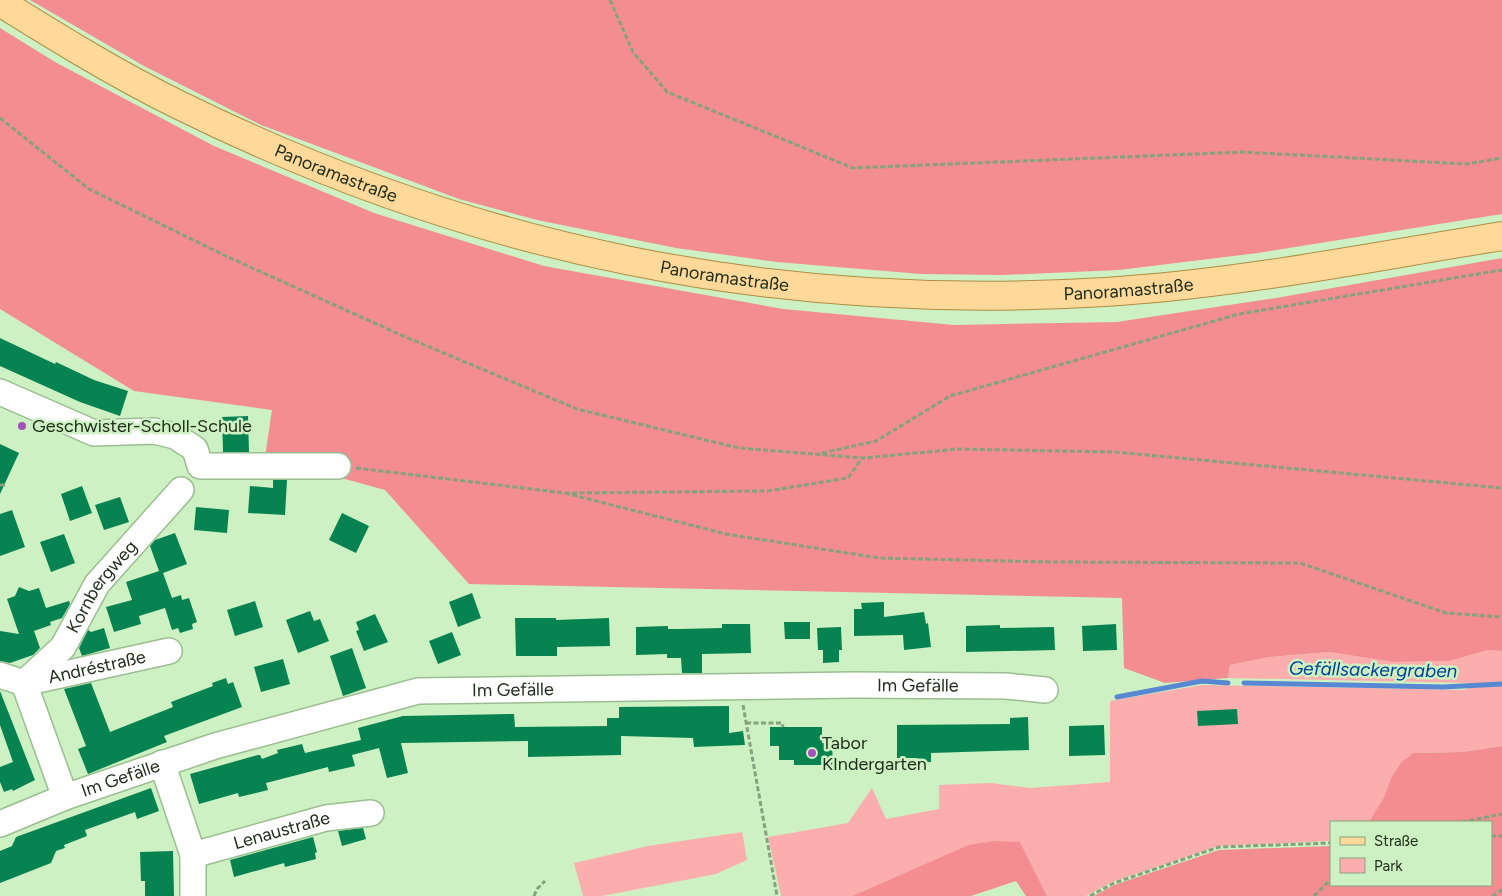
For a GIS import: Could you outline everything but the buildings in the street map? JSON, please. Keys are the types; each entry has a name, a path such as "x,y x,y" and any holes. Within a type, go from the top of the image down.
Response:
{"main road":[{"name":"Panoramastraße","path":"0,2 93,59 176,104 259,143 365,186 464,221 547,244 660,268 722,278 876,294 922,296 1108,292 1270,274 1502,236"}],"street":[{"path":"0,392 94,433 154,431 175,436 195,449 200,466 338,466"},
{"name":"Kornbergweg","path":"24,683 63,647 96,584 181,490"},
{"name":"Andréstraße","path":"0,676 24,683 169,651"},
{"name":"Andréstraße","path":"24,683 65,797"},
{"name":"Im Gefälle","path":"0,824 65,797 215,746 418,691 1006,686 1045,690"},
{"path":"162,763 193,855 193,896"},
{"name":"Lenaustraße","path":"193,855 326,818 371,813"}],"path":[{"path":"610,0 634,52 668,92 853,168 1242,152 1466,164 1502,158"},
{"path":"0,118 97,193 246,266 577,409 739,448 863,458 958,449 1115,452 1502,488"},
{"path":"818,454 876,441 950,396 1239,314 1502,270"},
{"path":"338,466 565,493 768,491 848,478 863,458"},
{"path":"0,485 6,485"},
{"path":"565,493 726,534 878,558 1052,562 1300,563 1446,614 1502,617"},
{"path":"739,687 777,896"},
{"path":"746,723 782,723 783,727"},
{"path":"1467,821 1502,814"},
{"path":"1090,896 1114,883 1219,847 1330,843"},
{"path":"1314,896 1330,880"},
{"path":"534,896 537,889 545,881"},
{"path":"1492,896 1502,890"}],"green space":[{"path":"1488,650 1502,651 1502,746 1463,752 1413,753 1391,778 1384,797 1370,821 1330,821 1330,841 1218,846 1112,882 1086,896 1047,896 1020,842 907,872 852,896 781,896 768,837 848,823 872,788 886,819 939,809 939,785 991,783 1031,788 1110,782 1110,701 1202,685 1466,690 1470,683 1228,678 1230,665 1269,657 1329,652 1394,662 1449,661"},
{"path":"742,832 747,860 716,874 602,896 583,896 574,863 648,846"}],"shaded area":[{"path":"30,0 1502,0 1502,214 1258,253 1119,270 1002,275 921,274 777,262 676,248 537,220 459,199 261,125 144,66"},
{"path":"0,28 55,62 214,146 374,213 544,266 783,309 954,325 1117,322 1276,298 1502,258 1502,651 1488,650 1449,661 1394,662 1329,652 1269,657 1230,665 1228,678 1165,683 1124,668 1122,598 469,584 385,490 265,457 272,410 134,391 0,309"},
{"path":"1502,746 1502,896 1094,896 1114,885 1219,850 1330,846 1330,886 1492,886 1492,821 1370,821 1384,797 1391,778 1401,763 1413,753 1463,752"},
{"path":"995,841 1020,842 1047,896 1026,896 1016,881 971,896 852,896 969,845"}],"waterway":[{"name":"Gefällsackergraben","path":"1117,697 1202,681 1228,683"},
{"name":"Gefällsackergraben","path":"1244,683 1443,687 1502,684"}],"place":[{"name":"Geschwister-Scholl-Schule","path":"22,426"},
{"name":"Tabor KIndergarten","path":"812,753"}]}
